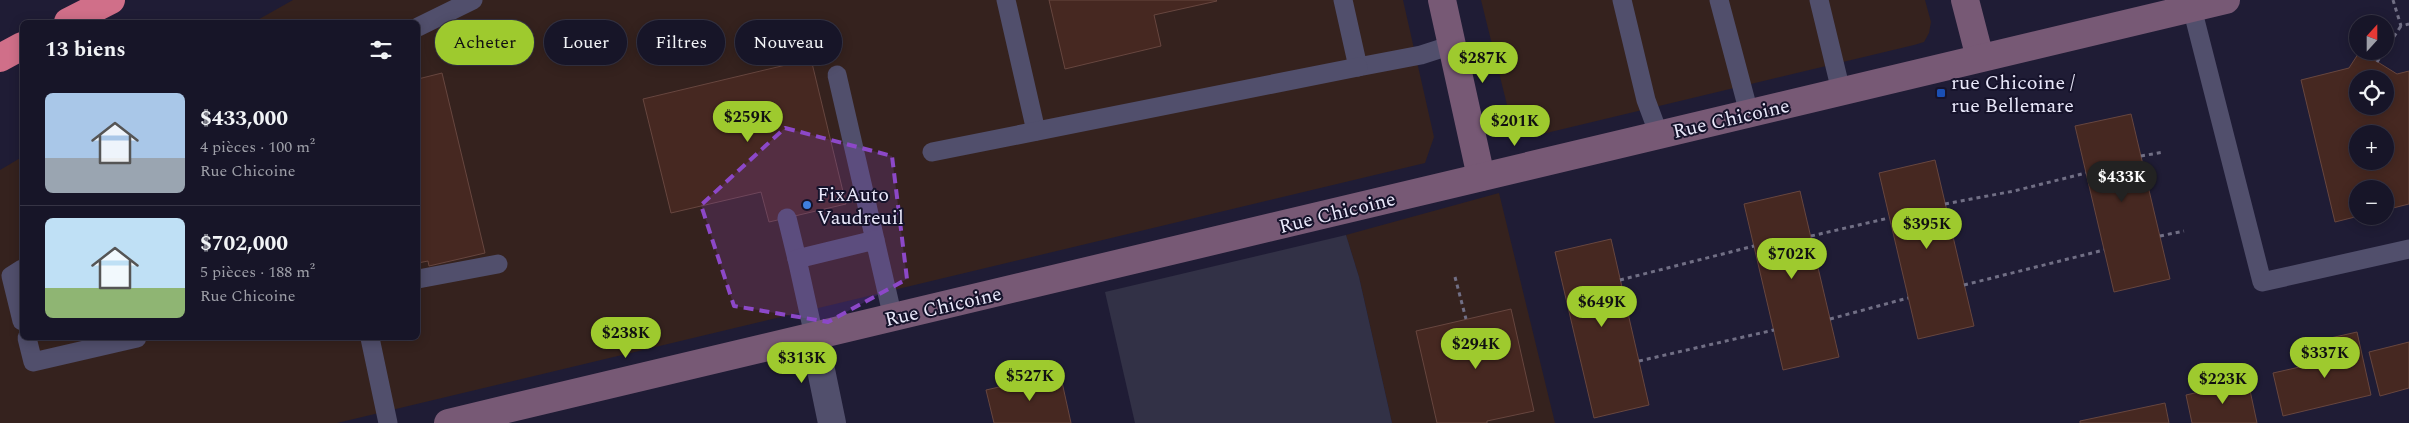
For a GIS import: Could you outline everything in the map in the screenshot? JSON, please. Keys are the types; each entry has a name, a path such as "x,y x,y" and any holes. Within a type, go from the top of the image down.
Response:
{"highway":[{"path":"72,20 111,0"},
{"path":"0,58 20,47"}],"street":[{"path":"1442,0 1481,177"},
{"path":"1965,0 1980,58"},
{"name":"Rue Chicoine","path":"448,423 2226,0"},
{"path":"814,336 832,423"}],"lane":[{"path":"420,26 473,0"},
{"path":"1006,0 1036,132"},
{"path":"1343,0 1358,67"},
{"path":"1622,0 1646,100 1659,135"},
{"path":"1719,0 1749,113"},
{"path":"1819,0 1841,91"},
{"path":"2192,8 2262,282 2409,249"},
{"path":"932,152 1421,55 1452,45"},
{"path":"836,75 893,318"},
{"path":"786,218 814,336"},
{"path":"797,259 875,240"},
{"path":"420,279 498,264"},
{"path":"20,270 11,276 20,313"},
{"path":"28,340 33,362 127,340"},
{"path":"370,340 388,423"}],"path":[{"path":"2393,0 2401,26"},
{"path":"2394,37 2401,26 2409,24"},
{"path":"2141,156 2164,152"},
{"path":"1945,204 2014,191 2086,173"},
{"path":"1811,236 1890,218"},
{"path":"2160,236 2184,230"},
{"path":"1620,280 1754,246"},
{"path":"1964,285 2104,250"},
{"path":"1455,277 1466,319"},
{"path":"1830,319 1908,298"},
{"path":"1639,361 1774,330"}],"highlighted area":[{"path":"785,128 892,156 907,279 828,322 734,306 701,205"}],"shaded area":[{"path":"293,0 1403,0 1434,137 1425,163 337,423 0,423 0,170 20,158 20,340 420,340 420,20 258,20"},
{"path":"1481,0 1925,0 1931,22 1929,33 1924,42 1914,45 1538,135 1524,132 1514,125 1509,113"},
{"path":"1499,193 1555,423 1392,423 1359,277 1346,235"},
{"path":"1346,235 1359,277 1392,423 1135,423 1105,292"}],"building":[{"path":"1049,0 1217,1 1154,15 1161,46 1065,69"},
{"path":"2354,60 2374,60 2391,70 2349,70 2349,115 2394,115 2394,72 2397,74 2409,71 2409,204 2394,208 2394,180 2349,180 2349,218 2335,222 2301,80 2349,68"},
{"path":"786,65 812,65 846,204 769,222 761,192 671,213 643,99"},
{"path":"442,73 485,253 429,266 428,261 420,263 420,78"},
{"path":"2131,114 2170,279 2114,292 2075,126"},
{"path":"1935,160 1974,326 1918,339 1879,173"},
{"path":"1800,191 1839,357 1783,370 1744,204"},
{"path":"1611,239 1649,405 1594,418 1555,252"},
{"path":"1511,309 1534,411 1487,421 1487,423 1437,423 1416,331"},
{"path":"2357,332 2371,395 2283,416 2273,373 2331,360 2326,339"},
{"path":"2409,342 2409,388 2380,396 2369,352"},
{"path":"1060,373 1071,423 994,423 986,390"},
{"path":"2248,381 2257,423 2192,423 2186,395"},
{"path":"2165,403 2169,423 2080,423 2080,421"}],"place":[{"name":"rue Chicoine / rue Bellemare","path":"1941,93"},
{"name":"FixAuto Vaudreuil","path":"807,205"}]}
